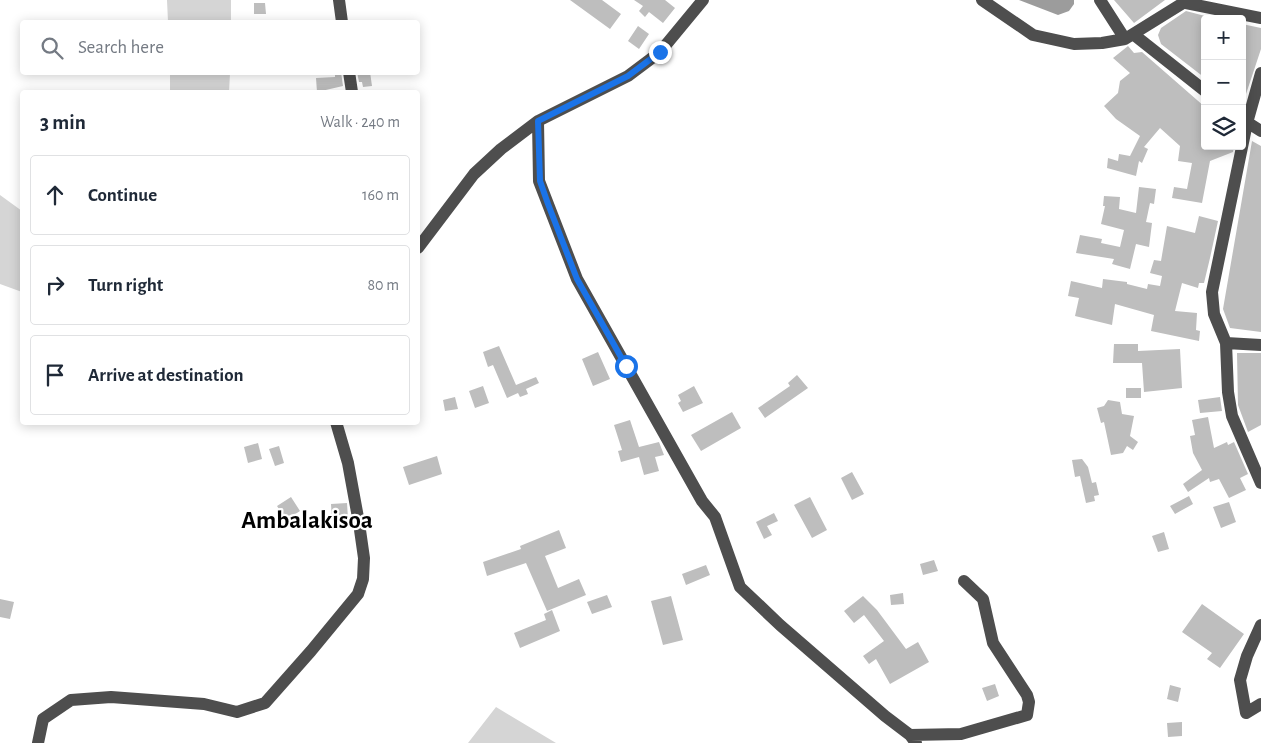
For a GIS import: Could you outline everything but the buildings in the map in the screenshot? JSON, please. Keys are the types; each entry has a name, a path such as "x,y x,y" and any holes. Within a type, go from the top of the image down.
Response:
{"street":[{"path":"339,0 342,20"},
{"path":"420,245 474,174 500,149 538,121 561,111 634,71 660,52 703,0"},
{"path":"982,0 1033,35 1074,44 1102,43 1129,36 1187,1 1261,18"},
{"path":"1100,0 1129,36 1201,88"},
{"path":"1246,118 1261,74"},
{"path":"349,75 352,90"},
{"path":"538,121 540,181 577,279 702,501 715,517 740,587 795,638 913,739 961,734 1027,715 1029,702 1027,695 993,643 983,599 964,581"},
{"path":"1246,122 1261,131"},
{"path":"1239,150 1212,292 1214,314 1226,343 1228,392 1232,416 1261,483"},
{"path":"1226,343 1261,345"},
{"path":"38,743 43,719 71,700 111,697 195,703 237,712 265,703 358,594 363,578 364,558 359,523 348,463 337,425"},
{"path":"1261,625 1247,656 1240,680 1246,713 1261,704"}],"shaded area":[{"path":"167,0 231,0 231,20 168,20"},
{"path":"1019,0 1074,0 1074,4 1069,11 1058,15"},
{"path":"170,75 230,75 229,90 170,90"},
{"path":"0,195 20,210 20,291 0,284"},
{"path":"496,707 556,743 468,743"}],"district":[{"name":"Ambalakisoa","path":"307,519"}],"route":[{"path":"626,366 577,279 548,204 540,181 538,121 628,76 660,52"}]}
